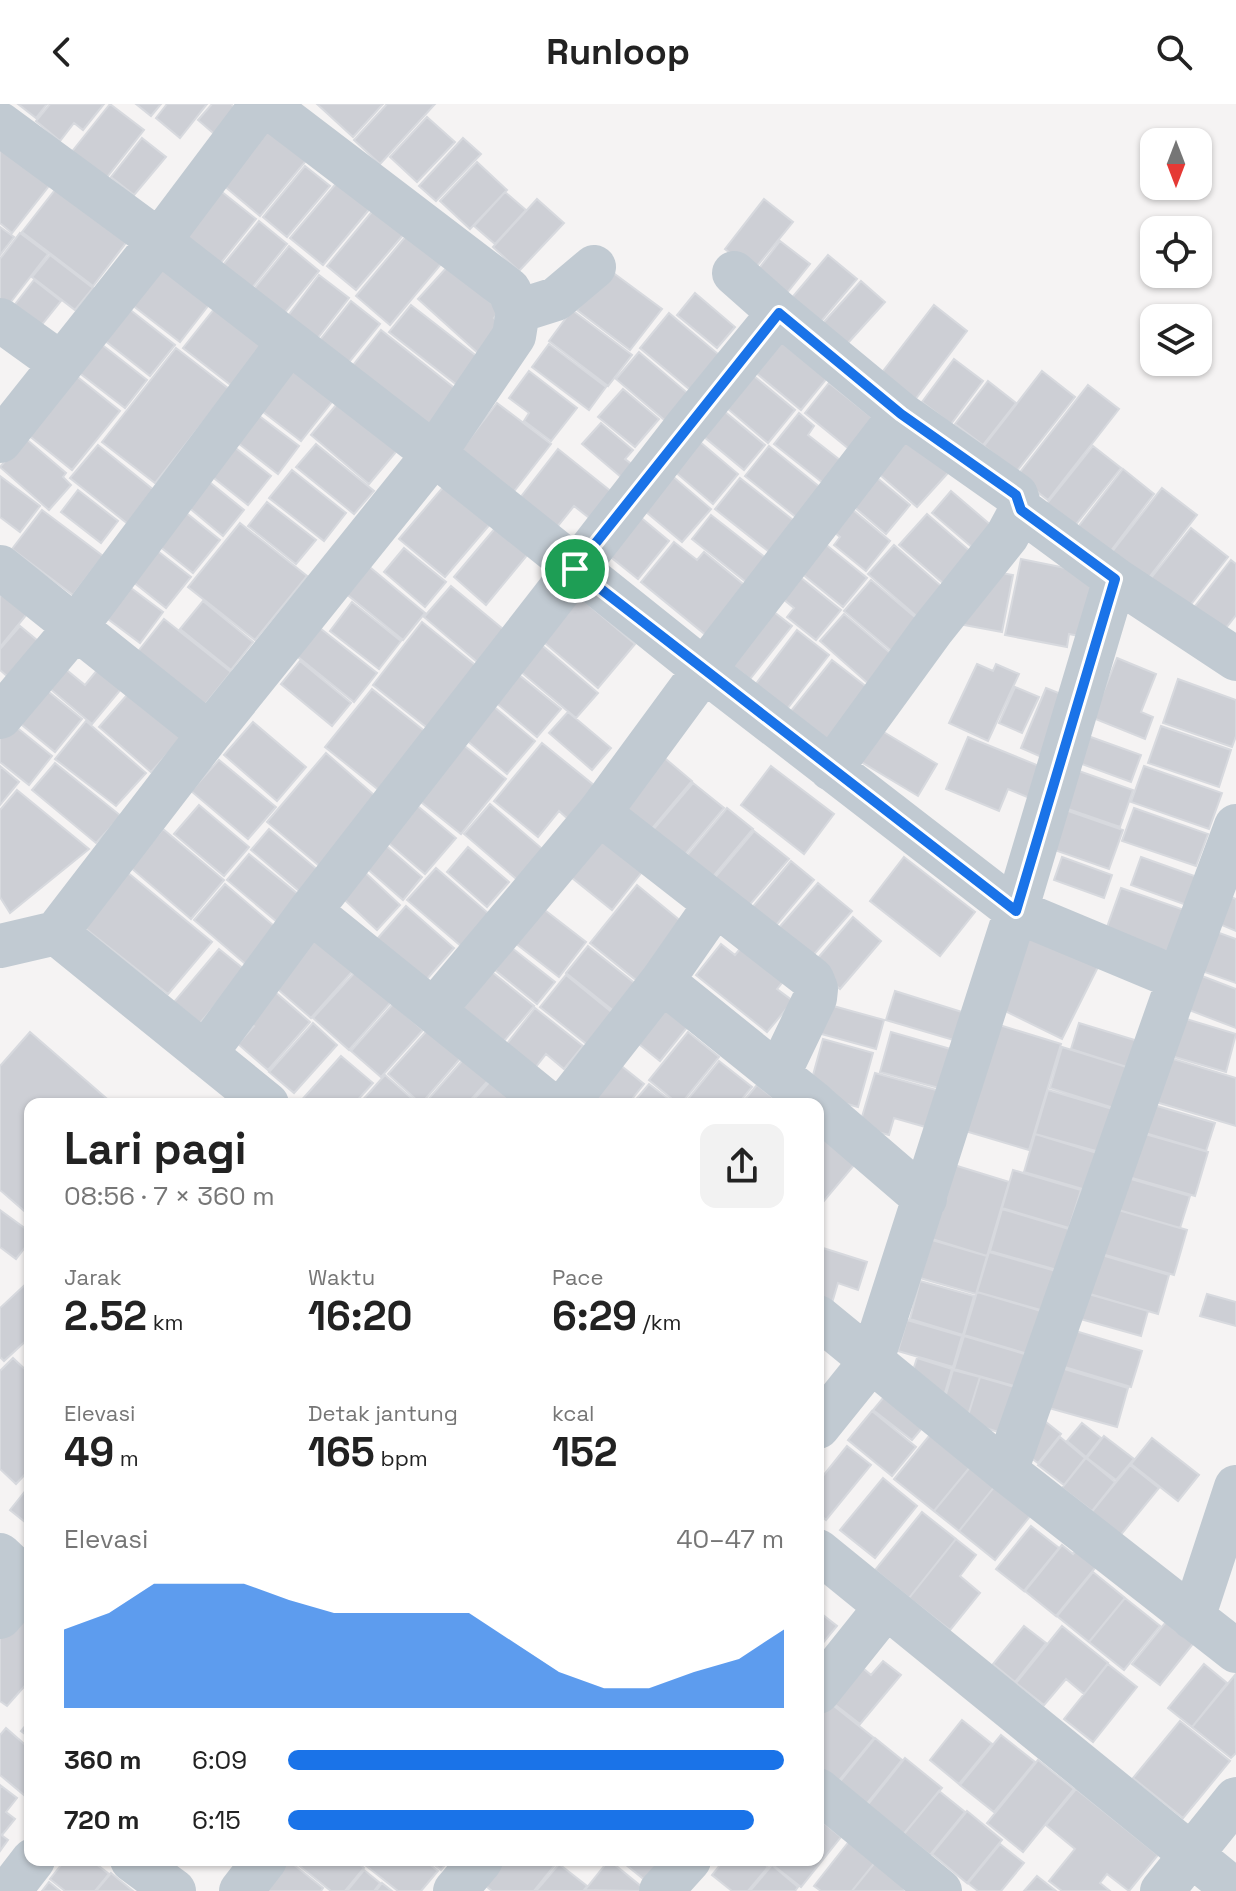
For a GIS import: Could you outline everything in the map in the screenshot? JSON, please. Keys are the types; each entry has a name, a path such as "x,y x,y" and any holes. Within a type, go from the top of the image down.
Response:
{"street":[{"path":"0,441 263,104 509,290 518,311 514,336 434,454 209,734 56,933 0,946"},
{"path":"0,124 46,155 434,454 575,569 1016,911 1179,979"},
{"path":"518,311 556,299 594,267"},
{"path":"734,273 901,414 1016,495 1021,510 1115,579 1236,659"},
{"path":"205,1054 310,911 575,569 779,313"},
{"path":"0,320 60,363"},
{"path":"0,717 75,628 289,342"},
{"path":"434,1010 599,813 704,670 901,414"},
{"path":"831,769 932,630 1007,536 1021,510"},
{"path":"0,567 209,734"},
{"path":"824,1420 872,1360 1016,911 1115,579"},
{"path":"599,813 812,979 815,998 779,1073"},
{"path":"1006,1471 1236,826"},
{"path":"571,1098 662,981 715,905"},
{"path":"310,911 542,1098"},
{"path":"56,933 260,1098"},
{"path":"662,981 808,1098"},
{"path":"824,1112 925,1199"},
{"path":"824,1322 1006,1471 1236,1651"},
{"path":"1193,1618 1236,1487"},
{"path":"0,1555 24,1577"},
{"path":"824,1556 1236,1891"},
{"path":"0,1617 24,1589"},
{"path":"824,1684 886,1607"},
{"path":"824,1795 940,1891"},
{"path":"1162,1891 1236,1799"},
{"path":"9,1891 28,1866"},
{"path":"140,1866 174,1891"},
{"path":"241,1891 260,1866"},
{"path":"455,1891 476,1866"}],"building":[{"path":"18,104 47,104 36,118"},
{"path":"50,104 104,104 83,130 74,123 60,141 36,121"},
{"path":"110,104 144,130 100,186 66,159"},
{"path":"136,104 161,104 151,116"},
{"path":"167,104 207,104 180,138 156,118"},
{"path":"212,104 231,104 241,113 219,138 198,120"},
{"path":"317,104 383,104 353,137"},
{"path":"387,104 435,104 380,164 354,140"},
{"path":"427,117 455,142 417,182 390,157"},
{"path":"267,121 310,156 260,216 217,180"},
{"path":"142,138 166,157 134,195 111,177"},
{"path":"463,138 481,154 436,201 419,186"},
{"path":"0,142 56,177 12,233 0,223"},
{"path":"477,162 507,190 470,229 440,201"},
{"path":"305,166 330,186 287,237 263,217"},
{"path":"345,173 377,200 323,265 290,238"},
{"path":"62,181 132,235 93,286 22,232"},
{"path":"217,188 256,219 216,269 176,236"},
{"path":"505,192 526,210 495,244 474,226"},
{"path":"537,199 564,223 519,271 493,247"},
{"path":"764,199 793,222 753,271 725,249"},
{"path":"380,202 410,227 356,290 327,266"},
{"path":"259,221 287,244 247,294 218,271"},
{"path":"0,227 14,237 0,255"},
{"path":"412,229 447,257 390,325 356,296"},
{"path":"20,233 48,254 7,307 0,302 0,259"},
{"path":"780,241 810,264 786,294 757,271"},
{"path":"289,246 319,271 279,320 249,295"},
{"path":"50,255 93,288 75,310 32,277"},
{"path":"828,255 857,279 818,325 789,301"},
{"path":"160,256 215,297 180,342 127,301"},
{"path":"449,265 500,311 494,318 502,326 478,353 418,299"},
{"path":"608,269 662,309 630,350 577,310"},
{"path":"319,275 349,298 310,348 281,325"},
{"path":"34,280 61,301 36,332 9,312"},
{"path":"861,281 885,302 847,344 823,323"},
{"path":"695,293 735,327 717,348 677,315"},
{"path":"351,301 380,324 341,372 312,350"},
{"path":"219,303 268,341 232,386 183,348"},
{"path":"124,305 175,345 150,376 99,336"},
{"path":"411,305 479,358 457,385 389,332"},
{"path":"934,305 967,331 914,401 880,375"},
{"path":"572,310 632,355 608,386 549,341"},
{"path":"669,313 724,359 694,393 640,348"},
{"path":"381,330 457,390 422,435 346,374"},
{"path":"778,335 828,377 801,410 750,368"},
{"path":"96,340 147,380 125,408 73,368"},
{"path":"549,344 606,387 589,410 532,367"},
{"path":"176,348 229,389 155,483 102,442"},
{"path":"639,352 691,396 668,423 616,379"},
{"path":"292,358 339,393 301,441 254,405"},
{"path":"954,359 983,381 951,424 922,402"},
{"path":"70,371 120,411 72,470 22,430"},
{"path":"529,371 577,408 551,441 524,421 529,413 509,398"},
{"path":"748,371 795,410 768,443 721,403"},
{"path":"1042,371 1075,397 1016,472 984,446"},
{"path":"988,381 1016,403 983,445 955,424"},
{"path":"829,383 879,423 854,453 805,413"},
{"path":"1088,385 1119,409 1048,500 1017,476"},
{"path":"623,389 659,419 635,447 598,417"},
{"path":"342,398 401,446 369,484 311,435"},
{"path":"497,403 551,444 505,503 452,462"},
{"path":"718,406 765,445 744,470 697,431"},
{"path":"250,409 299,446 278,474 229,436"},
{"path":"799,413 814,426 808,435 845,464 827,486 774,444"},
{"path":"601,423 633,450 625,459 638,469 627,482 582,444"},
{"path":"911,424 957,463 917,507 872,468"},
{"path":"693,436 738,474 713,504 668,466"},
{"path":"25,438 66,473 63,477 71,485 49,510 0,467"},
{"path":"228,442 271,476 248,505 205,471"},
{"path":"316,444 374,491 354,514 296,467"},
{"path":"98,445 155,491 128,524 70,478"},
{"path":"769,446 827,493 802,522 745,476"},
{"path":"1093,446 1121,468 1073,528 1045,506"},
{"path":"558,449 613,493 592,520 574,506 553,532 516,503"},
{"path":"663,468 711,509 682,542 634,502"},
{"path":"1123,469 1154,494 1110,552 1078,527"},
{"path":"292,470 346,513 324,541 269,498"},
{"path":"870,472 910,505 886,534 846,500"},
{"path":"0,476 40,506 20,532 0,517"},
{"path":"202,476 244,510 223,536 181,501"},
{"path":"740,478 798,524 773,555 715,509"},
{"path":"445,485 491,523 445,577 399,539"},
{"path":"1162,488 1197,515 1144,584 1108,557"},
{"path":"78,490 118,521 101,543 61,512"},
{"path":"951,491 992,526 973,548 932,513"},
{"path":"841,500 890,541 866,571 834,545 840,537 822,522"},
{"path":"267,502 316,540 296,564 248,526"},
{"path":"175,504 220,540 193,573 148,537"},
{"path":"42,510 103,556 73,595 12,549"},
{"path":"927,514 978,558 951,590 899,545"},
{"path":"711,515 771,562 751,586 692,539"},
{"path":"639,516 669,541 638,579 607,554"},
{"path":"240,523 307,576 255,640 188,587"},
{"path":"497,526 529,553 486,605 454,577"},
{"path":"1191,528 1228,557 1185,612 1147,583"},
{"path":"814,535 867,578 843,607 790,564"},
{"path":"146,542 191,577 166,608 122,573"},
{"path":"674,542 697,560 704,552 748,588 707,636 641,582"},
{"path":"894,545 948,592 922,621 868,574"},
{"path":"404,548 446,582 425,607 384,572"},
{"path":"1021,559 1085,572 1095,584 1084,637 1069,634 1067,647 1005,635"},
{"path":"1231,560 1236,564 1236,615 1222,633 1192,610"},
{"path":"366,564 425,613 403,640 344,592"},
{"path":"790,569 841,610 816,640 787,617 794,608 772,590"},
{"path":"984,570 1013,575 1002,632 943,621"},
{"path":"119,579 163,612 140,643 96,610"},
{"path":"871,580 922,623 895,654 844,611"},
{"path":"451,586 509,634 482,666 424,617"},
{"path":"3,593 27,614 0,647 0,597"},
{"path":"577,595 635,644 598,688 540,639"},
{"path":"203,601 253,642 231,670 180,629"},
{"path":"352,602 401,641 379,669 330,631"},
{"path":"761,602 792,626 750,679 719,655"},
{"path":"844,614 895,657 870,685 820,641"},
{"path":"164,619 231,672 199,712 132,659"},
{"path":"422,622 479,668 430,730 373,685"},
{"path":"316,625 377,673 354,702 293,653"},
{"path":"20,626 38,641 8,677 0,670 0,649"},
{"path":"797,630 829,655 787,709 755,685"},
{"path":"537,641 598,693 576,718 515,667"},
{"path":"1117,658 1156,674 1141,712 1153,717 1145,739 1093,718"},
{"path":"832,660 872,691 832,743 791,711"},
{"path":"300,661 351,703 332,726 281,684"},
{"path":"58,663 85,685 103,663 127,682 92,724 42,682"},
{"path":"977,664 993,671 996,664 1019,674 988,741 949,723"},
{"path":"513,670 561,709 537,737 489,697"},
{"path":"1178,679 1236,700 1236,736 1232,747 1163,723"},
{"path":"38,683 82,719 55,752 11,716"},
{"path":"134,687 187,732 151,772 99,727"},
{"path":"1015,687 1039,697 1022,733 999,723"},
{"path":"1046,688 1071,698 1046,759 1021,748"},
{"path":"372,689 427,733 380,791 325,747"},
{"path":"487,701 535,741 507,774 459,734"},
{"path":"568,712 611,748 592,770 549,733"},
{"path":"86,721 146,773 116,806 55,759"},
{"path":"10,722 52,756 29,785 0,762 0,734"},
{"path":"253,722 306,767 277,801 224,755"},
{"path":"1161,726 1231,750 1219,787 1148,763"},
{"path":"877,728 937,764 918,796 858,760"},
{"path":"1088,736 1141,755 1131,782 1079,763"},
{"path":"968,737 1044,768 1032,799 1008,789 999,811 946,789"},
{"path":"456,739 506,779 461,834 411,794"},
{"path":"542,743 595,786 568,819 559,811 538,837 494,801"},
{"path":"326,753 381,801 323,869 267,822"},
{"path":"661,755 692,781 650,831 619,806"},
{"path":"219,760 276,807 248,839 191,791"},
{"path":"55,763 121,816 96,843 32,790"},
{"path":"0,766 19,782 0,805"},
{"path":"771,766 834,814 804,854 741,805"},
{"path":"1144,766 1222,793 1209,829 1131,802"},
{"path":"1076,770 1133,790 1120,827 1062,807"},
{"path":"693,783 724,808 683,857 652,831"},
{"path":"17,790 89,849 10,913 0,897 0,810"},
{"path":"408,798 456,838 425,874 378,834"},
{"path":"490,804 547,853 521,883 464,834"},
{"path":"199,805 249,847 224,876 174,834"},
{"path":"1054,806 1123,830 1109,869 1040,845"},
{"path":"727,808 753,829 711,879 685,858"},
{"path":"1134,808 1208,834 1196,866 1122,841"},
{"path":"598,823 649,863 612,910 561,869"},
{"path":"163,829 224,880 191,919 130,867"},
{"path":"269,829 324,875 305,896 251,850"},
{"path":"754,831 789,859 746,909 712,881"},
{"path":"384,844 422,877 403,900 364,866"},
{"path":"468,847 509,882 487,907 447,872"},
{"path":"249,854 304,899 282,926 227,880"},
{"path":"904,857 975,912 940,956 870,901"},
{"path":"1062,857 1112,875 1104,898 1054,880"},
{"path":"1141,857 1203,879 1192,907 1131,885"},
{"path":"791,861 814,880 773,929 750,910"},
{"path":"357,865 400,905 377,930 334,890"},
{"path":"436,868 496,920 468,952 407,900"},
{"path":"127,872 212,942 168,994 81,925"},
{"path":"818,883 852,911 809,960 776,931"},
{"path":"225,884 280,931 249,967 194,920"},
{"path":"637,885 694,932 647,989 590,943"},
{"path":"1121,888 1190,912 1175,954 1106,930"},
{"path":"1222,893 1236,899 1236,931 1210,920"},
{"path":"537,904 586,942 559,977 510,939"},
{"path":"406,906 454,948 419,988 371,946"},
{"path":"853,917 881,941 840,989 812,965"},
{"path":"314,924 359,964 311,1018 266,979"},
{"path":"1035,926 1102,959 1062,1039 995,1006"},
{"path":"1211,930 1236,939 1236,983 1196,969"},
{"path":"721,944 735,955 744,944 786,978 777,989 793,1001 767,1032 696,975"},
{"path":"588,946 642,989 620,1016 566,973"},
{"path":"512,948 555,982 537,1004 495,970"},
{"path":"219,949 245,970 200,1023 174,1002"},
{"path":"357,970 392,1001 349,1050 313,1018"},
{"path":"492,972 534,1006 504,1041 463,1008"},
{"path":"566,975 614,1014 589,1046 540,1007"},
{"path":"1202,976 1236,989 1236,1028 1189,1010"},
{"path":"266,984 310,1022 268,1070 238,1044 254,1026 239,1013"},
{"path":"895,991 965,1013 957,1041 886,1020"},
{"path":"662,995 693,1020 660,1061 629,1036"},
{"path":"393,1004 423,1030 381,1077 351,1051"},
{"path":"826,1004 884,1020 876,1049 818,1033"},
{"path":"535,1008 583,1046 564,1069 546,1054 535,1068 506,1045"},
{"path":"1173,1015 1236,1034 1226,1072 1161,1053"},
{"path":"313,1023 337,1045 294,1093 269,1072"},
{"path":"993,1023 1061,1044 1029,1150 962,1130"},
{"path":"1079,1023 1141,1042 1133,1069 1071,1049"},
{"path":"432,1025 465,1053 426,1098 414,1098 388,1074"},
{"path":"30,1032 106,1098 24,1098 24,1211 0,1190 0,1066"},
{"path":"688,1032 719,1057 686,1098 671,1098 649,1080"},
{"path":"891,1032 961,1052 950,1091 880,1072"},
{"path":"823,1039 873,1053 858,1107 808,1093"},
{"path":"1062,1047 1133,1069 1120,1110 1050,1088"},
{"path":"469,1053 494,1074 472,1098 429,1098"},
{"path":"1160,1055 1236,1078 1236,1126 1146,1099"},
{"path":"341,1056 373,1083 359,1098 303,1098"},
{"path":"614,1060 644,1084 633,1098 589,1098"},
{"path":"719,1061 752,1087 743,1098 689,1098"},
{"path":"875,1073 947,1093 936,1130 894,1118 889,1135 859,1127"},
{"path":"385,1075 411,1098 364,1098"},
{"path":"492,1079 509,1098 475,1098"},
{"path":"649,1084 667,1098 637,1098"},
{"path":"757,1085 773,1098 746,1098"},
{"path":"1048,1090 1116,1110 1103,1153 1035,1134"},
{"path":"1147,1103 1215,1123 1206,1151 1138,1131"},
{"path":"826,1128 861,1157 824,1201"},
{"path":"1138,1132 1208,1152 1195,1196 1125,1176"},
{"path":"1035,1134 1097,1153 1086,1190 1024,1172"},
{"path":"954,1165 1009,1182 987,1256 932,1239"},
{"path":"1013,1170 1081,1190 1069,1228 1002,1208"},
{"path":"1124,1177 1190,1196 1180,1228 1115,1209"},
{"path":"1108,1207 1187,1230 1174,1275 1095,1252"},
{"path":"1002,1209 1069,1229 1057,1270 990,1251"},
{"path":"0,1210 24,1228 24,1249 16,1259 0,1247"},
{"path":"932,1240 987,1256 976,1294 920,1278"},
{"path":"824,1248 867,1262 858,1290 838,1283 832,1303 824,1301"},
{"path":"989,1252 1056,1271 1044,1311 977,1292"},
{"path":"1095,1253 1169,1275 1158,1314 1083,1292"},
{"path":"920,1281 974,1296 963,1335 910,1319"},
{"path":"24,1286 24,1343 4,1361 0,1357 0,1308"},
{"path":"977,1292 1041,1311 1028,1354 964,1335"},
{"path":"1085,1293 1148,1311 1141,1336 1077,1318"},
{"path":"1207,1294 1236,1302 1236,1326 1200,1316"},
{"path":"907,1320 962,1336 953,1367 898,1351"},
{"path":"1072,1330 1142,1351 1131,1387 1061,1366"},
{"path":"964,1336 1028,1355 1018,1387 954,1369"},
{"path":"13,1358 24,1368 24,1475 16,1484 0,1469 0,1371"},
{"path":"917,1358 952,1369 944,1396 908,1386"},
{"path":"1061,1368 1128,1388 1117,1427 1049,1408"},
{"path":"953,1370 980,1377 966,1422 940,1415"},
{"path":"980,1377 1018,1388 1005,1434 966,1422"},
{"path":"889,1391 928,1421 912,1440 873,1410"},
{"path":"872,1411 916,1447 892,1476 848,1440"},
{"path":"1041,1418 1061,1434 1038,1463 1018,1448"},
{"path":"1082,1423 1101,1438 1086,1457 1067,1441"},
{"path":"934,1430 975,1461 934,1511 894,1479"},
{"path":"1104,1436 1134,1459 1116,1480 1087,1458"},
{"path":"1060,1437 1085,1458 1064,1485 1038,1465"},
{"path":"1152,1438 1199,1475 1178,1501 1131,1464"},
{"path":"847,1446 871,1465 826,1520 824,1475"},
{"path":"1086,1458 1115,1482 1092,1511 1062,1488"},
{"path":"975,1461 999,1481 959,1531 934,1511"},
{"path":"1130,1465 1159,1488 1119,1537 1090,1514"},
{"path":"883,1478 917,1506 875,1558 840,1530"},
{"path":"999,1481 1035,1510 995,1560 959,1531"},
{"path":"24,1492 24,1521 10,1510"},
{"path":"922,1512 956,1539 909,1598 875,1570"},
{"path":"1031,1526 1059,1548 1024,1591 996,1569"},
{"path":"956,1539 976,1555 960,1576 980,1593 950,1630 909,1598"},
{"path":"1062,1545 1073,1554 1080,1546 1100,1562 1056,1616 1025,1591"},
{"path":"1093,1572 1125,1598 1089,1642 1057,1616"},
{"path":"1125,1598 1160,1626 1124,1670 1089,1642"},
{"path":"24,1611 24,1687 7,1706 0,1701 0,1637"},
{"path":"824,1616 837,1626 824,1642"},
{"path":"1170,1617 1197,1639 1160,1685 1132,1664"},
{"path":"1024,1626 1046,1643 1015,1682 993,1664"},
{"path":"1062,1626 1108,1663 1084,1694 1066,1679 1044,1705 1016,1683"},
{"path":"883,1661 901,1675 860,1724 829,1700 858,1664 871,1675"},
{"path":"1108,1664 1137,1687 1093,1742 1064,1719"},
{"path":"1204,1664 1227,1683 1192,1727 1168,1708"},
{"path":"1235,1675 1236,1753 1231,1758 1192,1727"},
{"path":"829,1702 874,1738 837,1783 824,1773 824,1708"},
{"path":"962,1720 992,1744 959,1784 930,1760"},
{"path":"1180,1721 1230,1761 1183,1818 1133,1778"},
{"path":"6,1728 24,1744 24,1795 0,1775 0,1735"},
{"path":"1001,1735 1035,1762 994,1812 960,1785"},
{"path":"875,1738 902,1760 865,1806 838,1784"},
{"path":"905,1758 942,1788 902,1836 866,1807"},
{"path":"1038,1760 1074,1789 1023,1852 987,1823"},
{"path":"0,1785 17,1798 6,1812 15,1819 2,1835 0,1834"},
{"path":"1076,1789 1158,1855 1129,1891 1107,1874 1100,1883 1110,1891 1062,1891 1049,1881 1075,1849 1046,1825"},
{"path":"939,1791 965,1812 930,1855 904,1834"},
{"path":"967,1811 1002,1840 967,1883 932,1854"},
{"path":"824,1823 841,1837 824,1858"},
{"path":"0,1834 8,1840 0,1851"},
{"path":"855,1834 881,1855 852,1891 821,1891 814,1886"},
{"path":"1000,1844 1024,1863 1001,1891 978,1891 968,1883"},
{"path":"881,1855 912,1879 903,1891 852,1891"},
{"path":"60,1866 99,1866 109,1874 95,1891 65,1891 50,1879"},
{"path":"283,1866 296,1866 323,1888 321,1891 262,1891"},
{"path":"300,1866 364,1868 345,1891 331,1891"},
{"path":"366,1866 432,1866 438,1871 421,1891 398,1891"},
{"path":"493,1866 554,1866 534,1891 492,1891 481,1882"},
{"path":"557,1866 587,1886 583,1891 536,1891"},
{"path":"604,1866 616,1866 642,1887 639,1891 585,1890"},
{"path":"627,1866 659,1866 646,1881"},
{"path":"719,1866 768,1867 748,1891 732,1891 712,1875"},
{"path":"771,1866 798,1887 795,1891 750,1891"},
{"path":"774,1866 818,1866 801,1887"},
{"path":"364,1870 380,1883 374,1891 347,1891"},
{"path":"111,1873 133,1891 96,1891"},
{"path":"1037,1876 1056,1891 1024,1891"},
{"path":"49,1882 60,1891 42,1891"},
{"path":"382,1883 392,1891 376,1891"}],"route":[{"path":"779,313 901,414 1016,495 1021,510 1115,579 1016,911 767,720 575,569 779,313"}]}
